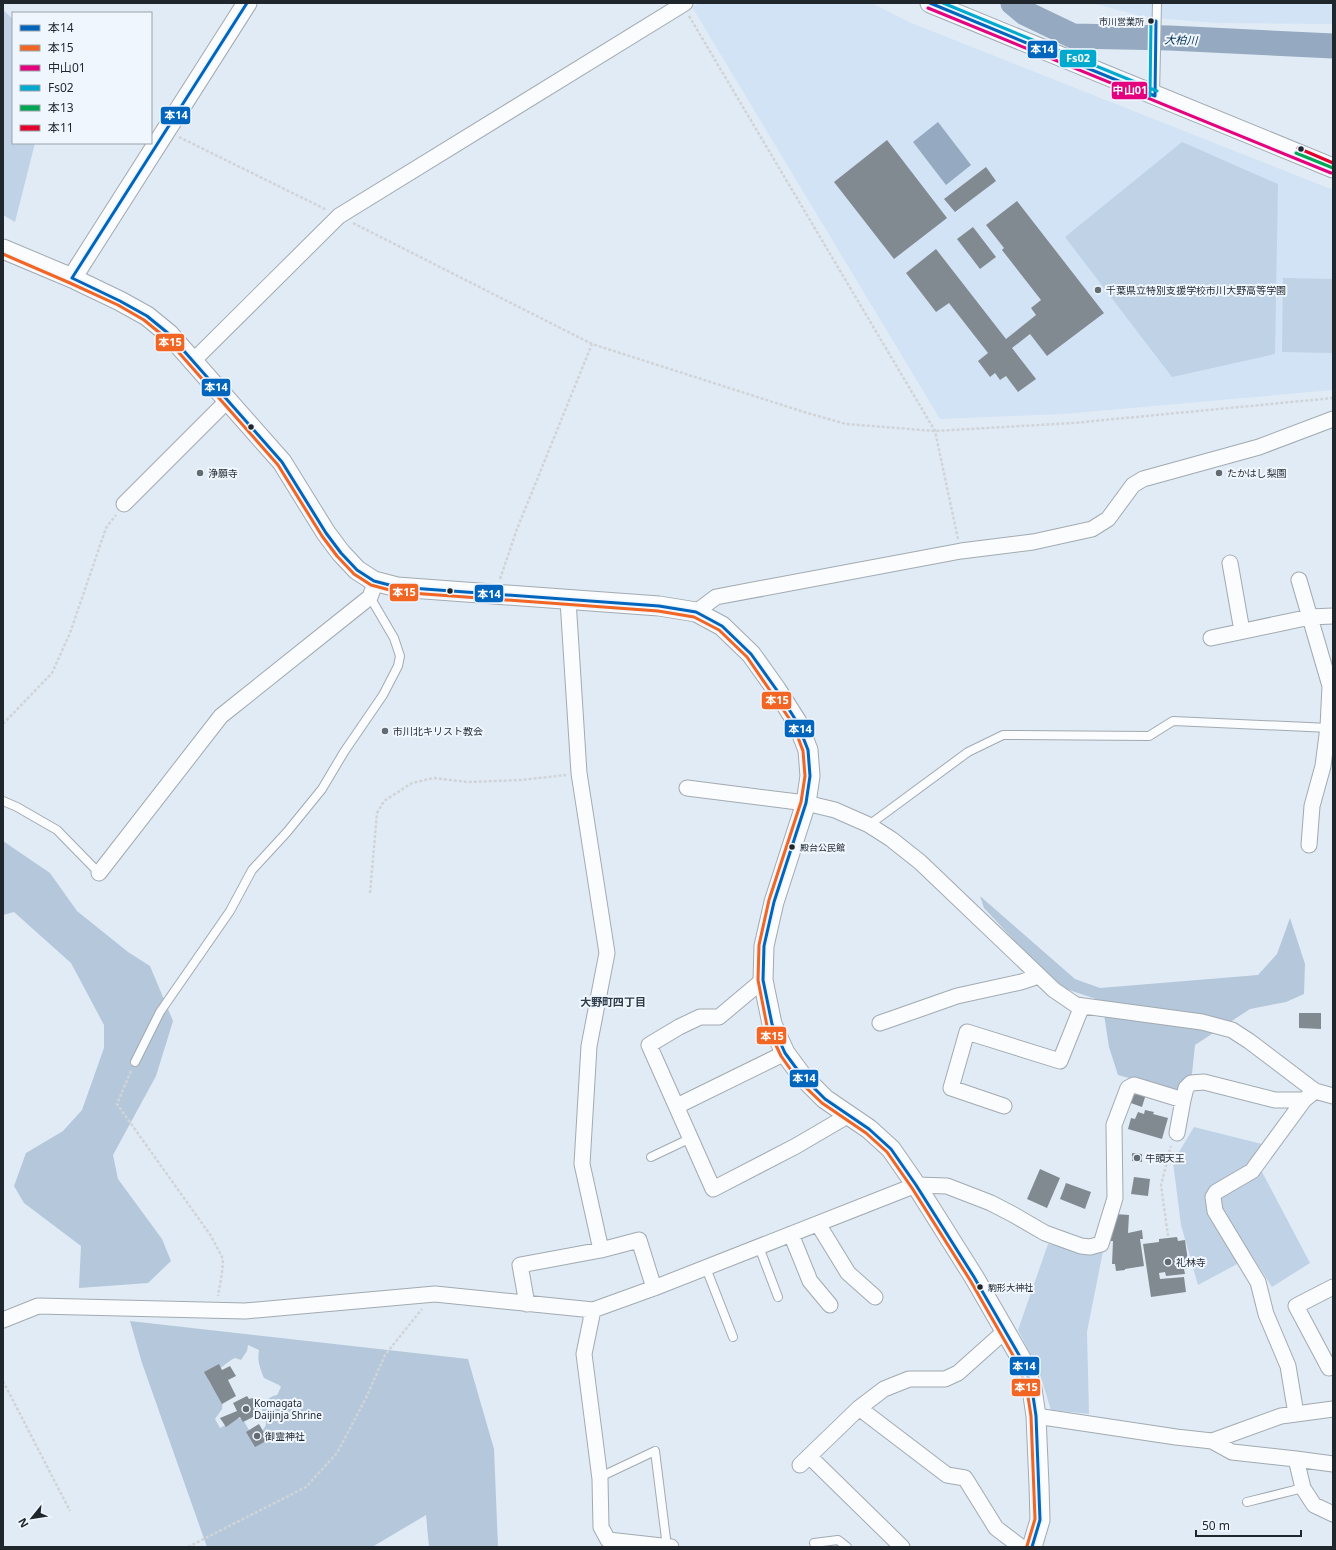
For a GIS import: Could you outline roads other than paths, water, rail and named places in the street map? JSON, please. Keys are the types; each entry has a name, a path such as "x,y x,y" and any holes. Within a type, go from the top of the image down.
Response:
{"street":[{"path":"72,278 247,3"},
{"path":"930,3 1333,168"},
{"path":"194,360 339,216 684,4"},
{"path":"3,249 72,278 120,301 147,316 169,334 194,360 282,462 341,553 358,570 373,589"},
{"path":"124,504 228,400"},
{"path":"696,612 716,597 961,551 1033,542 1092,529 1108,519 1133,485 1143,479 1259,447 1333,419"},
{"path":"1230,563 1242,631"},
{"path":"1299,580 1310,617 1329,666 1330,686 1330,728 1323,766 1312,806 1309,845"},
{"path":"99,873 221,716 373,589 396,587 659,606 696,612 722,626 751,654 796,722 808,750 810,776 806,802 774,902 764,946 763,980 772,1024 785,1053 802,1076 825,1099 869,1129 891,1149 916,1185 974,1277 1023,1362 1032,1389 1036,1416 1040,1485 1040,1520 1032,1547"},
{"path":"568,600 579,773 607,953 589,1046 582,1164 601,1250"},
{"path":"1211,638 1310,617 1333,616"},
{"path":"687,788 806,802 835,810 869,825 891,839 920,862 1054,990 1076,1005 1202,1022 1232,1030 1249,1041 1310,1096"},
{"path":"880,1023 957,996 1021,982 1039,976"},
{"path":"763,980 719,1017 700,1017 679,1027 650,1045 714,1189 849,1116"},
{"path":"1004,1106 951,1088 967,1032 1060,1061 1082,1006"},
{"path":"677,1106 785,1053"},
{"path":"1177,1133 1186,1088 1191,1083 1204,1082 1275,1100 1310,1096 1333,1096"},
{"path":"3,1320 38,1306 245,1311 435,1294 593,1310 706,1268 916,1185 947,1186 991,1203 1045,1233 1081,1246 1090,1247 1101,1244 1114,1198 1114,1125 1128,1088 1134,1085 1183,1100"},
{"path":"1296,1414 1288,1366 1266,1314 1258,1282 1215,1211 1213,1197 1216,1192 1252,1171 1310,1096"},
{"path":"818,1224 848,1273 875,1297"},
{"path":"791,1234 810,1281 830,1305"},
{"path":"527,1304 520,1265 601,1250 639,1240 654,1288"},
{"path":"1333,1287 1296,1306 1329,1368 1333,1366"},
{"path":"593,1310 584,1354 600,1477 601,1527 608,1540 671,1547"},
{"path":"902,1547 804,1460 859,1408 884,1389 909,1379 945,1379 958,1373 1005,1331"},
{"path":"859,1408 947,1475 965,1478 996,1528 1021,1547"},
{"path":"1212,1441 1281,1416 1333,1409"},
{"path":"1036,1416 1212,1441 1232,1452 1333,1464"},
{"path":"1296,1459 1302,1488 1314,1505 1333,1514"}],"lane":[{"path":"1155,96 1157,3"},
{"path":"135,1062 160,1012 230,912 252,870 287,832 322,789 344,752 383,695 398,666 400,656 373,589"},
{"path":"869,825 968,752 1003,735 1149,736 1173,721 1330,728"},
{"path":"3,800 57,830 99,873"},
{"path":"651,1157 691,1138"},
{"path":"759,1247 778,1297"},
{"path":"706,1268 733,1337"},
{"path":"600,1477 655,1451 667,1547"},
{"path":"1247,1502 1302,1488"},
{"path":"814,1543 838,1540 847,1547"}],"waterway":[{"name":"大柏川","path":"1013,3 1025,13 1073,36 1170,38 1333,46"}],"place":[{"name":"市川営業所","path":"1151,21"},
{"name":"千葉県立特別支援学校市川大野高等学園","path":"1098,290"},
{"name":"浄願寺","path":"200,473"},
{"name":"たかはし梨園","path":"1219,473"},
{"name":"市川北キリスト教会","path":"385,731"},
{"name":"殿台公民館","path":"792,847"},
{"name":"牛頭天王","path":"1137,1158"},
{"name":"礼林寺","path":"1168,1262"},
{"name":"駒形大神社","path":"980,1287"},
{"name":"Komagata Daijinja Shrine","path":"246,1409"},
{"name":"御霊神社","path":"257,1436"}],"district":[{"name":"大野町四丁目","path":"613,1002"}]}
